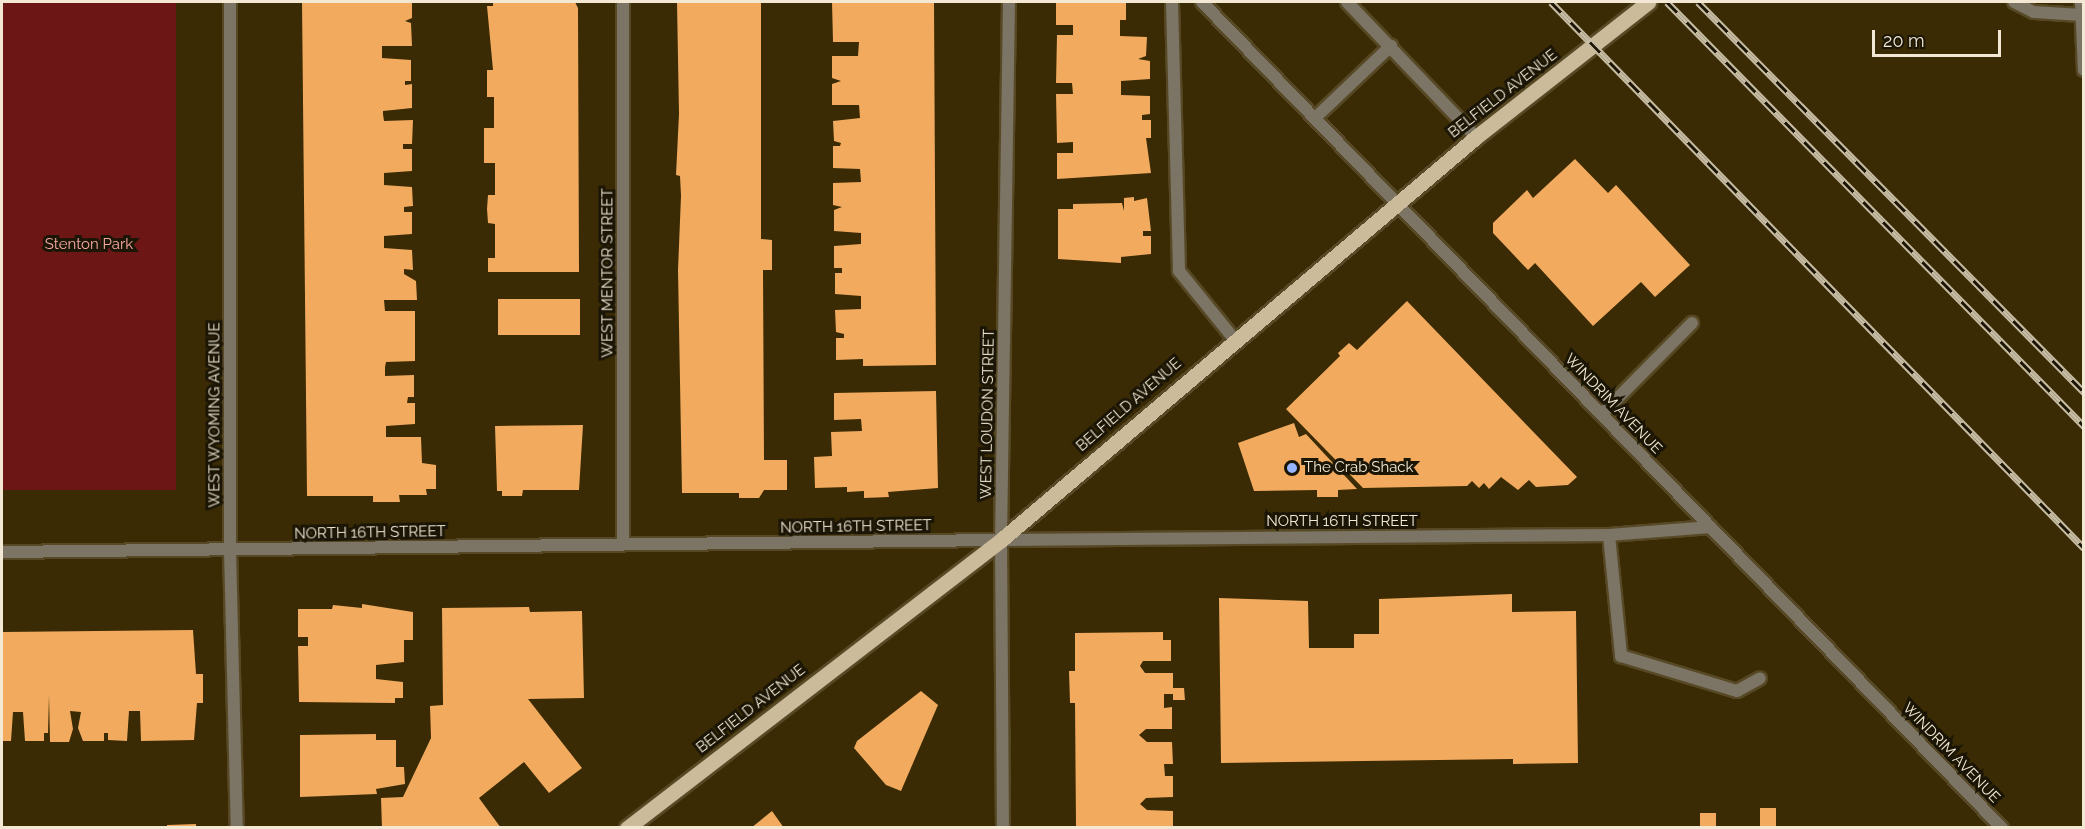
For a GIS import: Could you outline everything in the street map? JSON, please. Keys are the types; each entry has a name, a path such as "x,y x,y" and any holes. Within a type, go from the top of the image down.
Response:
{"main road":[{"name":"BELFIELD AVENUE","path":"627,828 1001,540 1234,339 1476,137 1648,2"}],"street":[{"name":"WEST WYOMING AVENUE","path":"230,2 230,550 237,828"},
{"name":"WEST MENTOR STREET","path":"623,2 623,544"},
{"name":"WEST LOUDON STREET","path":"1003,828 1001,540 1009,2"},
{"path":"1173,2 1179,271 1234,339"},
{"name":"WINDRIM AVENUE","path":"1202,2 2002,828"},
{"path":"1347,2 1476,137"},
{"path":"2014,2 2034,12 2081,15"},
{"path":"2081,2 2084,70"},
{"path":"1315,118 1391,46"},
{"path":"1602,414 1692,323"},
{"name":"NORTH 16TH STREET","path":"2,552 1609,535 1711,527"},
{"path":"1609,535 1620,656 1737,691 1760,678"}],"green space":[{"name":"Stenton Park","path":"2,2 176,2 176,490 2,490"}],"building":[{"path":"302,2 412,2 412,18 405,21 411,23 412,46 382,46 382,58 411,60 411,81 405,81 405,85 412,84 412,108 383,111 383,114 384,121 413,120 412,144 403,144 403,149 412,149 412,171 384,173 384,185 412,187 413,206 404,207 404,212 412,212 412,234 384,236 384,248 412,250 413,270 404,269 404,274 416,281 417,300 384,300 385,311 415,311 415,361 386,362 385,376 414,375 414,397 408,397 407,403 415,403 415,424 386,426 386,437 421,437 422,463 436,465 436,489 426,489 427,495 399,495 400,502 373,502 373,496 307,496"},
{"path":"493,2 575,2 578,8 579,272 488,272 488,258 495,258 495,224 488,223 487,209 488,195 495,195 495,163 484,163 484,128 494,128 494,97 487,97 487,70 493,70 487,6 493,6"},
{"path":"677,2 761,2 761,239 772,240 772,270 763,270 764,460 787,460 787,490 764,490 759,498 739,498 739,493 682,493 678,270 681,196 680,176 676,175 679,114"},
{"path":"832,2 934,2 936,365 863,366 863,359 836,360 836,338 844,338 844,334 836,332 835,310 861,309 861,296 835,294 835,273 842,273 842,268 834,268 834,246 861,244 861,233 834,231 834,210 842,207 833,205 833,183 861,182 860,169 833,168 833,146 840,146 841,143 834,141 833,121 860,118 859,105 832,105 832,84 841,81 832,78 832,56 858,56 859,42 833,42"},
{"path":"1056,2 1126,2 1126,20 1120,20 1120,36 1147,37 1146,56 1138,59 1150,61 1150,79 1121,81 1121,95 1150,96 1150,114 1142,115 1142,120 1151,120 1151,138 1146,138 1151,173 1057,179 1057,153 1073,153 1073,142 1057,143 1056,94 1073,94 1072,83 1056,83 1057,35 1073,35 1073,25 1056,25"},
{"path":"1575,159 1608,193 1616,185 1690,265 1655,297 1641,282 1593,326 1535,263 1528,270 1493,233 1493,223 1527,190 1533,198"},
{"path":"1134,197 1134,201 1147,198 1151,231 1143,231 1143,236 1151,236 1151,254 1121,257 1121,263 1058,259 1058,209 1073,209 1073,204 1122,203 1124,211 1124,198"},
{"path":"498,299 580,299 580,335 498,335"},
{"path":"1407,301 1577,477 1568,485 1536,487 1529,480 1518,490 1501,477 1489,489 1484,483 1479,488 1472,481 1467,486 1363,488 1286,409 1340,356 1338,353 1349,343 1357,350"},
{"path":"936,391 938,488 888,492 889,497 864,498 864,491 847,492 847,487 815,488 814,457 832,456 831,432 862,431 861,419 834,420 834,393"},
{"name":"The Crab Shack","path":"1294,423 1299,437 1306,434 1357,489 1338,490 1338,497 1317,497 1317,490 1254,491 1238,443"},
{"path":"583,425 579,490 523,490 522,496 502,496 502,491 497,491 495,426"},
{"path":"1512,594 1512,612 1576,611 1578,763 1513,764 1513,759 1221,763 1219,598 1308,601 1309,648 1354,648 1354,634 1379,634 1379,599"},
{"path":"362,604 413,612 413,640 404,640 404,662 376,665 376,679 403,682 403,698 395,698 395,703 299,702 298,646 308,646 308,637 298,637 298,609 332,609 333,605 362,608"},
{"path":"529,607 530,612 582,611 584,698 528,699 582,768 549,793 524,762 479,798 501,828 382,828 381,798 403,797 431,738 430,706 443,705 442,608"},
{"path":"193,630 196,674 203,674 203,703 197,703 194,740 141,741 140,711 129,711 127,741 108,740 108,733 104,733 104,741 83,741 78,728 81,712 70,711 73,729 69,742 50,742 49,695 48,733 44,733 44,741 25,741 23,712 13,712 11,741 2,741 2,632"},
{"path":"1163,632 1163,640 1171,640 1171,661 1143,661 1140,666 1145,673 1173,673 1173,688 1184,688 1185,700 1173,700 1173,694 1164,694 1164,708 1172,707 1172,729 1146,729 1139,735 1147,742 1172,742 1173,764 1164,764 1165,776 1173,776 1173,797 1146,798 1140,804 1147,810 1173,811 1173,828 1076,828 1075,703 1070,703 1069,671 1075,671 1075,633"},
{"path":"921,691 938,705 901,791 886,785 854,748 857,741"},
{"path":"376,734 376,740 396,740 396,767 404,767 405,784 376,789 377,794 300,797 300,735"},
{"path":"1760,808 1776,808 1776,828 1760,828"},
{"path":"772,811 784,828 751,828"},
{"path":"1700,813 1716,813 1716,828 1700,828"},
{"path":"196,824 196,828 167,828 167,825"}],"railway":[{"path":"1551,2 2084,548"},
{"path":"1667,2 2084,426"},
{"path":"1698,2 2084,392"}],"place":[{"name":"The Crab Shack","path":"1292,468"}]}
